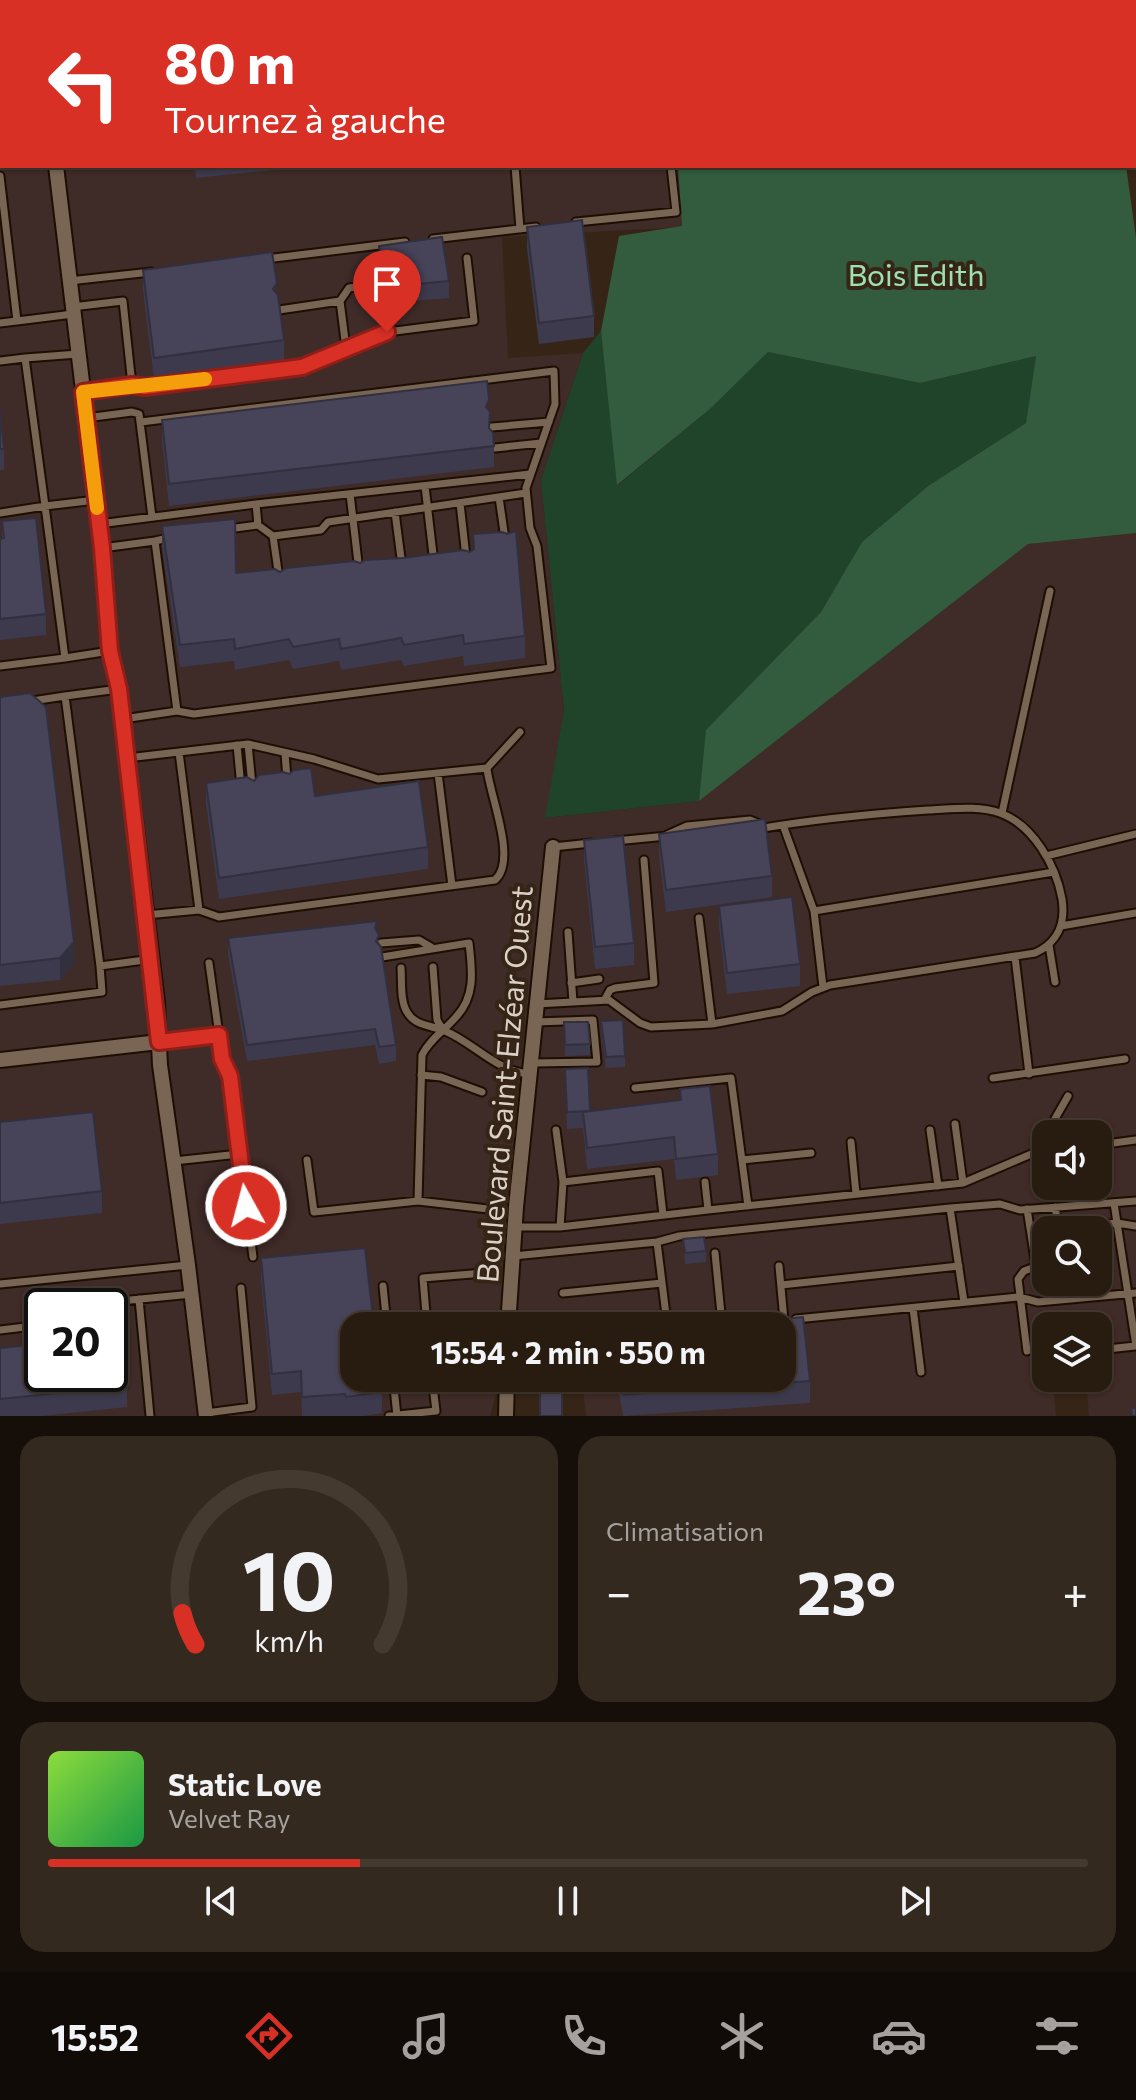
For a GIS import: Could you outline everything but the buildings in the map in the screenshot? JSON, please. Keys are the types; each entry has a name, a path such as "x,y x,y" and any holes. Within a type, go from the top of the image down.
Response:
{"street":[{"path":"56,168 102,548 110,651 123,719 152,959 160,1065 206,1414"},
{"name":"Boulevard Saint-Elzéar Ouest","path":"509,1312 511,1256 553,847"},
{"path":"0,1060 159,1042"},
{"path":"506,1416 507,1392"}],"lane":[{"path":"515,168 520,229"},
{"path":"567,224 676,212 671,168"},
{"path":"0,176 17,321"},
{"path":"424,240 551,225"},
{"path":"249,261 410,242"},
{"path":"83,392 302,367 387,332 474,321 467,258"},
{"path":"69,281 159,271"},
{"path":"346,348 340,301 349,288 378,284"},
{"path":"0,323 123,301 132,385"},
{"path":"279,310 340,301"},
{"path":"0,361 78,354"},
{"path":"25,358 65,658"},
{"path":"123,719 177,711 194,714 551,668 537,546 530,528 526,493 556,397 554,371 141,422"},
{"path":"86,418 132,412 139,414 152,517"},
{"path":"492,427 549,422"},
{"path":"495,448 541,443"},
{"path":"99,524 530,474"},
{"path":"425,486 434,568"},
{"path":"217,530 258,525 273,536 321,530 328,522 526,493"},
{"path":"350,494 359,578"},
{"path":"499,497 507,549"},
{"path":"0,513 96,500"},
{"path":"460,503 468,567"},
{"path":"256,504 258,525"},
{"path":"395,512 403,573"},
{"path":"102,548 176,536"},
{"path":"273,536 280,587"},
{"path":"155,541 177,711"},
{"path":"1002,813 1050,591"},
{"path":"0,666 110,651"},
{"path":"26,702 119,689"},
{"path":"0,1005 102,992 65,696"},
{"path":"127,758 248,744 378,779 487,768 520,732"},
{"path":"248,744 253,796"},
{"path":"237,745 242,793"},
{"path":"179,752 199,910"},
{"path":"285,753 288,789"},
{"path":"146,915 199,910 219,917 491,881 501,874 504,854 487,768"},
{"path":"438,773 452,886"},
{"path":"536,1004 605,999 651,1027 712,1024 782,1011 823,987 1035,953 1055,939 1061,926 1062,902 1046,856 1022,826 1002,813 980,808 941,809 751,831"},
{"path":"665,835 687,826 750,820 768,827"},
{"path":"783,825 814,911 823,987"},
{"path":"1046,856 1136,834"},
{"path":"609,842 665,835 688,838"},
{"path":"553,847 595,843"},
{"path":"605,999 615,988 654,983 644,860"},
{"path":"814,911 1054,872"},
{"path":"1061,926 1136,913"},
{"path":"699,918 712,1024"},
{"path":"568,932 573,1002"},
{"path":"381,943 419,940 431,947"},
{"path":"382,957 469,943 471,991 464,1007 429,1042 422,1055 418,1201"},
{"path":"1049,945 1055,982"},
{"path":"1015,957 1029,1074"},
{"path":"100,966 152,959"},
{"path":"209,963 222,1059 230,1076 253,1257"},
{"path":"433,967 437,1020 443,1030 499,1065 517,1072 529,1068 597,1062 593,1020 534,1022"},
{"path":"401,968 407,1012 430,1029 443,1030"},
{"path":"571,983 599,979"},
{"path":"159,1042 219,1035"},
{"path":"993,1078 1125,1059"},
{"path":"421,1075 441,1077 482,1092"},
{"path":"635,1088 731,1078 748,1206"},
{"path":"1054,1120 1068,1096"},
{"path":"955,1124 963,1183"},
{"path":"556,1130 563,1182 560,1227"},
{"path":"930,1130 938,1186"},
{"path":"1112,1143 1136,1140"},
{"path":"851,1142 856,1194"},
{"path":"742,1160 811,1153"},
{"path":"172,1161 239,1154"},
{"path":"514,1227 560,1227 963,1183 1032,1154"},
{"path":"307,1160 314,1212 418,1201 488,1209"},
{"path":"563,1182 658,1171 663,1215"},
{"path":"705,1182 708,1210"},
{"path":"511,1256 950,1208 1000,1204 1027,1209 1136,1201"},
{"path":"1112,1349 1136,1346 1133,1294 1124,1268 1114,1203"},
{"path":"1055,1207 1057,1216"},
{"path":"950,1208 964,1302"},
{"path":"1027,1209 1032,1241"},
{"path":"1112,1224 1136,1226"},
{"path":"657,1242 666,1312"},
{"path":"715,1253 721,1312"},
{"path":"0,1284 188,1265"},
{"path":"779,1266 783,1312"},
{"path":"781,1285 959,1266"},
{"path":"1027,1351 1019,1297 1021,1274 1032,1268"},
{"path":"1124,1268 1136,1268"},
{"path":"426,1312 423,1278 484,1273"},
{"path":"563,1293 662,1283"},
{"path":"383,1286 386,1312"},
{"path":"206,1414 252,1412 241,1288"},
{"path":"128,1300 192,1294"},
{"path":"796,1319 1019,1297 1038,1302 1133,1294"},
{"path":"139,1299 150,1416"},
{"path":"913,1308 921,1372"},
{"path":"0,1330 24,1327"},
{"path":"394,1392 397,1416"},
{"path":"389,1416 436,1411 434,1392"}],"shaded area":[{"path":"0,168 678,168 682,227 502,237 508,358 583,353 541,480 564,710 546,818 699,801 1028,544 1136,533 1136,1416 1089,1416 1087,1392 1112,1392 1112,1312 1032,1312 1032,1392 1054,1392 1056,1416 586,1416 583,1392 796,1392 796,1312 340,1312 340,1392 525,1392 496,1394 490,1416 0,1416"}],"green space":[{"name":"Bois Edith","path":"678,168 1126,168 1136,238 1136,533 1028,544 699,801 706,730 821,612 862,542 928,486 1026,423 1036,356 920,383 768,352 710,409 617,485 601,331 619,236 682,226"},
{"path":"601,331 618,485 710,409 768,352 920,383 1036,356 1026,423 928,486 862,542 821,612 707,730 699,801 545,818 564,710 541,480 583,353"}],"slow traffic":[{"path":"97,508 83,392 205,379"}],"route":[{"path":"246,1206 230,1076 222,1059 219,1035 159,1042 157,1002 119,689 110,651 102,548 83,392 302,367 387,332"}]}
